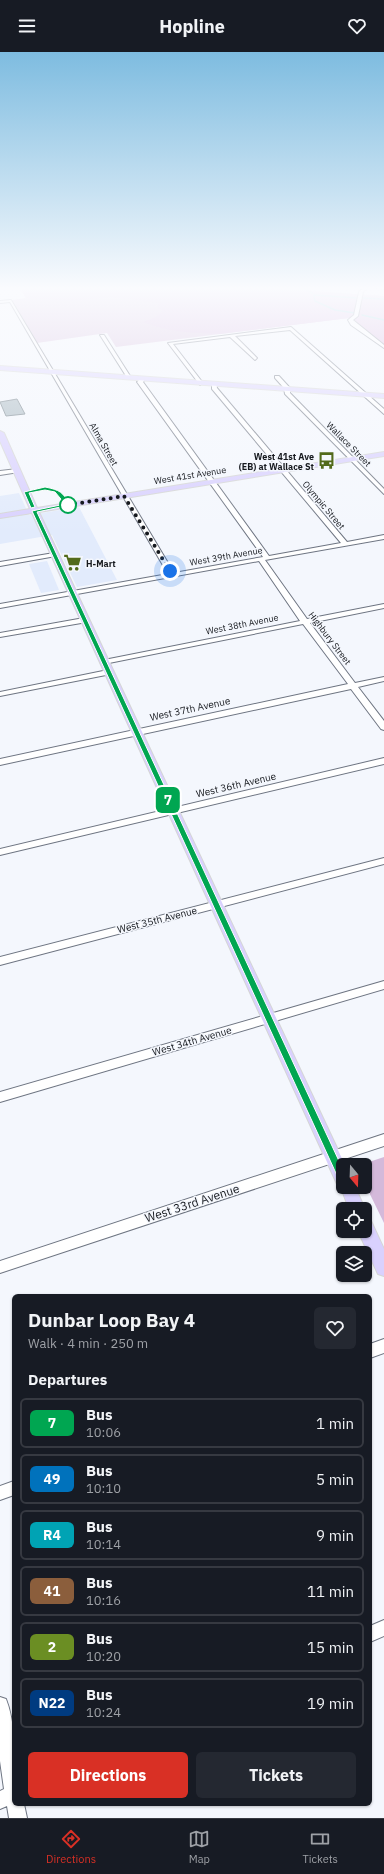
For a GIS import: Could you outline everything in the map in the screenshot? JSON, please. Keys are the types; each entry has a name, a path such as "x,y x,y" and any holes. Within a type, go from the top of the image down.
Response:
{"main road":[{"path":"18,369 384,396"},
{"path":"0,435 54,555 336,1164"},
{"name":"West 41st Avenue","path":"0,516 384,454"},
{"path":"370,1238 384,1268"}],"street":[{"name":"Alma Street","path":"50,369 172,575"},
{"path":"124,369 130,378"},
{"path":"190,369 200,383"},
{"path":"337,369 384,412"},
{"name":"Wallace Street","path":"277,377 287,390 287,393 384,492"},
{"name":"Highbury Street","path":"142,379 140,382 212,482 305,622 384,727"},
{"name":"Olympic Street","path":"214,384 214,388 345,544"},
{"path":"0,474 17,471"},
{"name":"West 39th Avenue","path":"0,606 384,537"},
{"path":"0,564 54,555"},
{"name":"West 38th Avenue","path":"0,694 106,667 305,622 384,606"},
{"path":"0,636 84,620"},
{"name":"West 37th Avenue","path":"0,762 384,679"},
{"name":"West 36th Avenue","path":"0,852 384,761"},
{"name":"West 35th Avenue","path":"0,961 384,861"},
{"name":"West 34th Avenue","path":"0,1097 384,985"},
{"name":"West 33rd Avenue","path":"0,1267 384,1140"},
{"path":"372,1350 384,1346"},
{"path":"0,1493 12,1489"},
{"path":"372,1633 384,1628"},
{"path":"0,1705 12,1781"},
{"path":"0,1800 12,1795"},
{"path":"15,1806 18,1818"}],"shaded area":[{"path":"19,493 29,515 79,507 117,580 77,587 52,535 0,544 0,496"},
{"path":"47,561 59,590 41,593 29,564"},
{"path":"384,1157 384,1223 370,1194 372,1194 372,1161"}],"building":[{"path":"17,399 25,414 6,416 0,402"}],"bus line":[{"name":"7","path":"33,507 26,492 45,489 57,490 63,496 68,505 34,511 336,1164"}],"place":[{"name":"West 41st Ave (EB) at Wallace St","path":"327,461"},
{"name":"H-Mart","path":"73,563"}],"route":[{"path":"68,505 124,496 170,571"}]}
